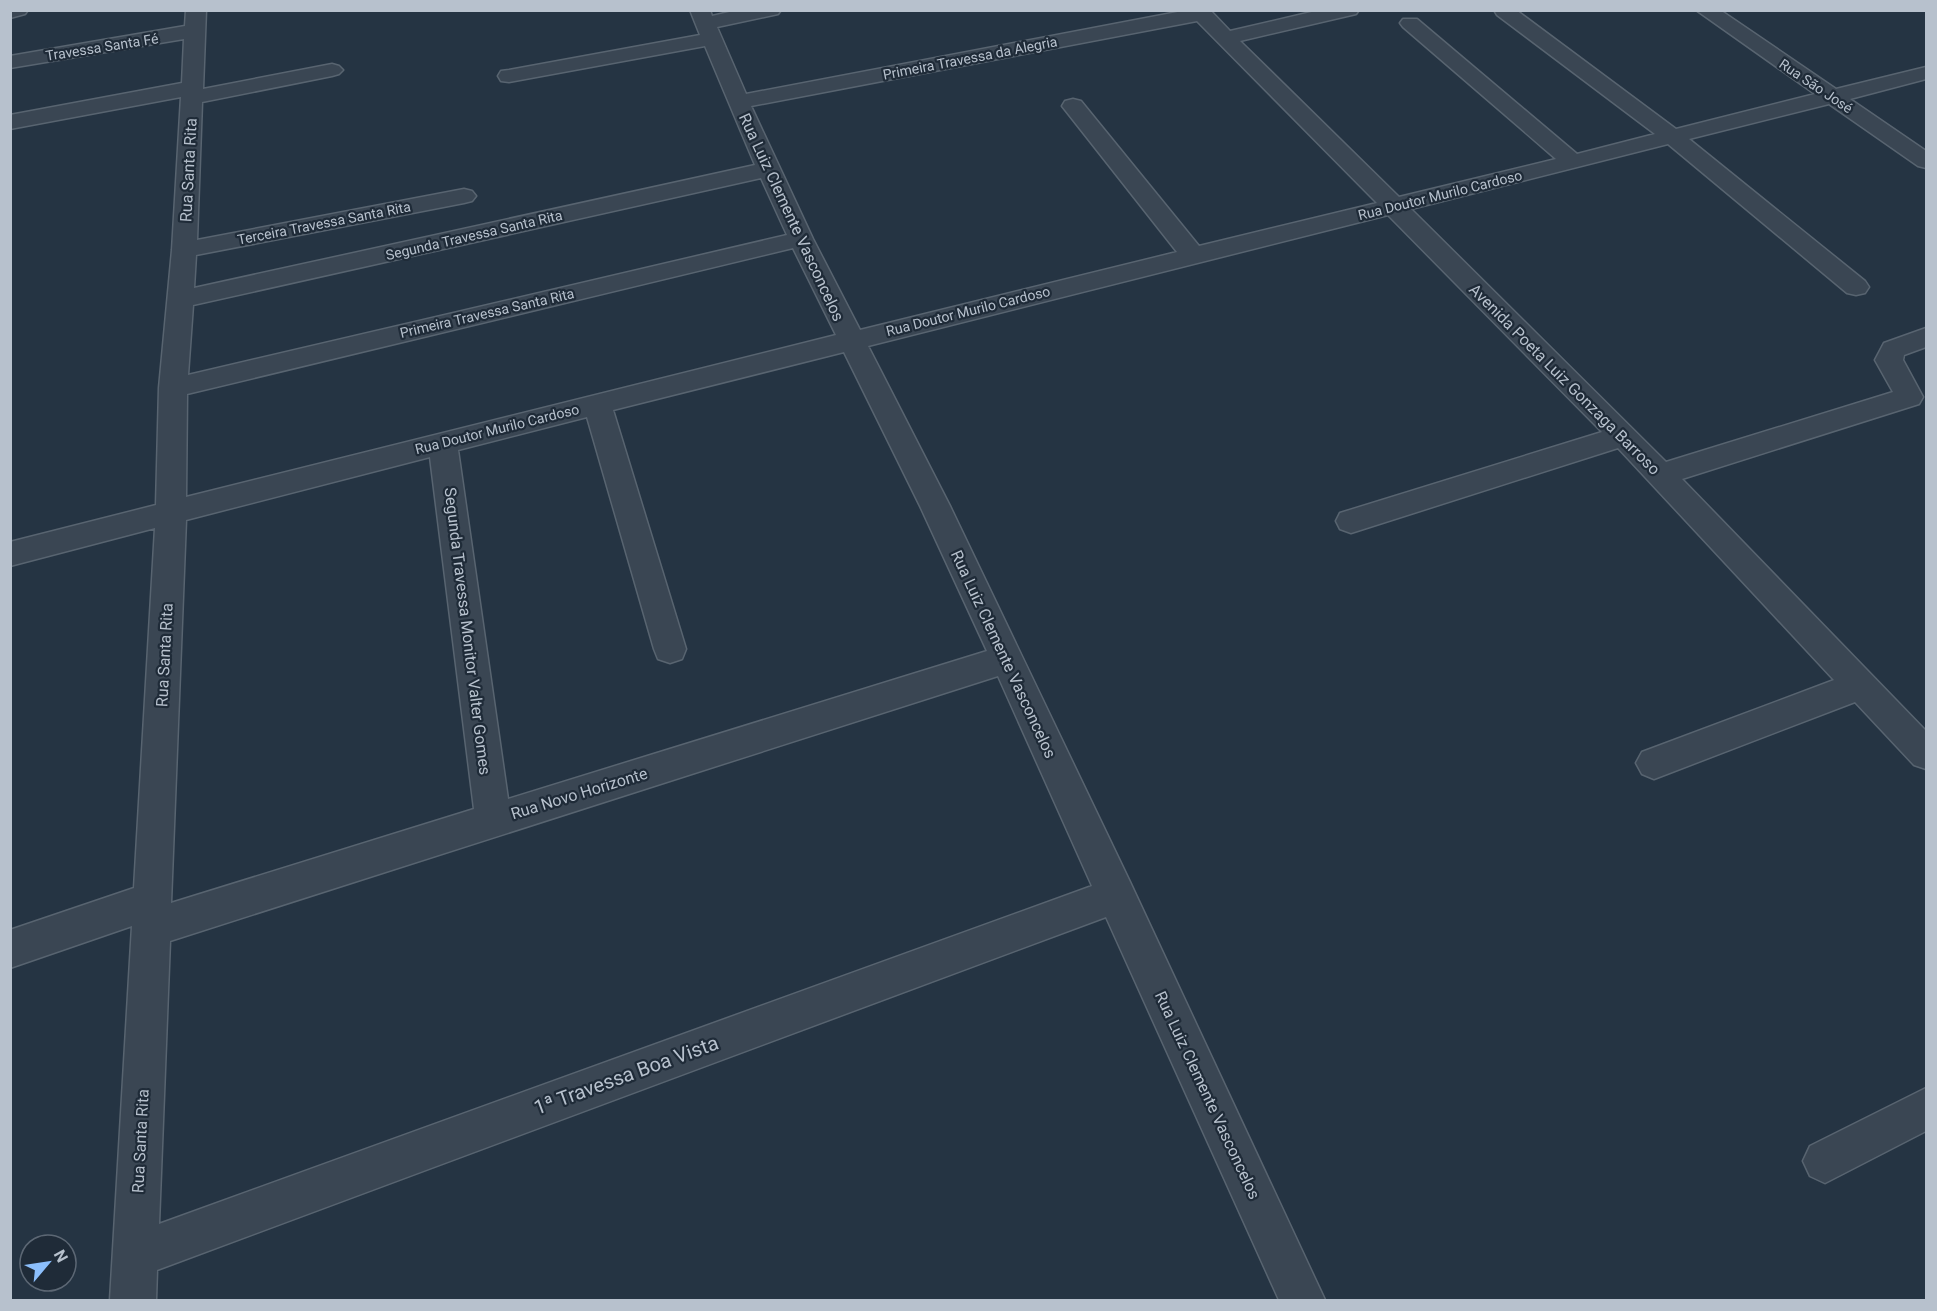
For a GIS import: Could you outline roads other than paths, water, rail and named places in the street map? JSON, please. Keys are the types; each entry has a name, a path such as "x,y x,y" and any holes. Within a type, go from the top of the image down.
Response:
{"street":[{"path":"10,12 18,10"},
{"path":"508,76 706,24 771,10"},
{"path":"1225,38 1349,10"},
{"name":"Rua São José","path":"1706,10 1926,161"},
{"path":"1504,11 1673,138 1856,287"},
{"name":"Avenida Poeta Luiz Gonzaga Barroso","path":"1200,12 1623,436 1926,754"},
{"name":"Primeira Travessa da Alegria","path":"738,102 1200,12"},
{"name":"Travessa Santa Fé","path":"10,62 195,21"},
{"name":"Rua Santa Rita","path":"133,1300 171,512 173,388 184,250 195,21"},
{"path":"1410,23 1572,161"},
{"name":"Rua Luiz Clemente Vasconcelos","path":"706,24 738,102 801,239 935,506 1117,895 1302,1300"},
{"path":"10,122 332,70"},
{"name":"Rua Doutor Murilo Cardoso","path":"10,554 850,339 1673,138 1926,73"},
{"path":"1073,106 1194,256"},
{"name":"Segunda Travessa Santa Rita","path":"179,300 769,169"},
{"name":"Terceira Travessa Santa Rita","path":"184,250 464,196"},
{"name":"Primeira Travessa Santa Rita","path":"173,388 801,239"},
{"path":"1660,475 1909,397 1889,360 1893,349 1926,337"},
{"path":"597,404 670,649"},
{"path":"1351,521 1623,436"},
{"name":"Segunda Travessa Monitor Valter Gomes","path":"443,442 493,820"},
{"name":"Rua Novo Horizonte","path":"10,949 151,915 493,820 1007,659"},
{"path":"1654,763 1861,685"},
{"name":"1ª Travessa Boa Vista","path":"135,1256 1117,895"},
{"path":"1825,1161 1926,1109"}]}
